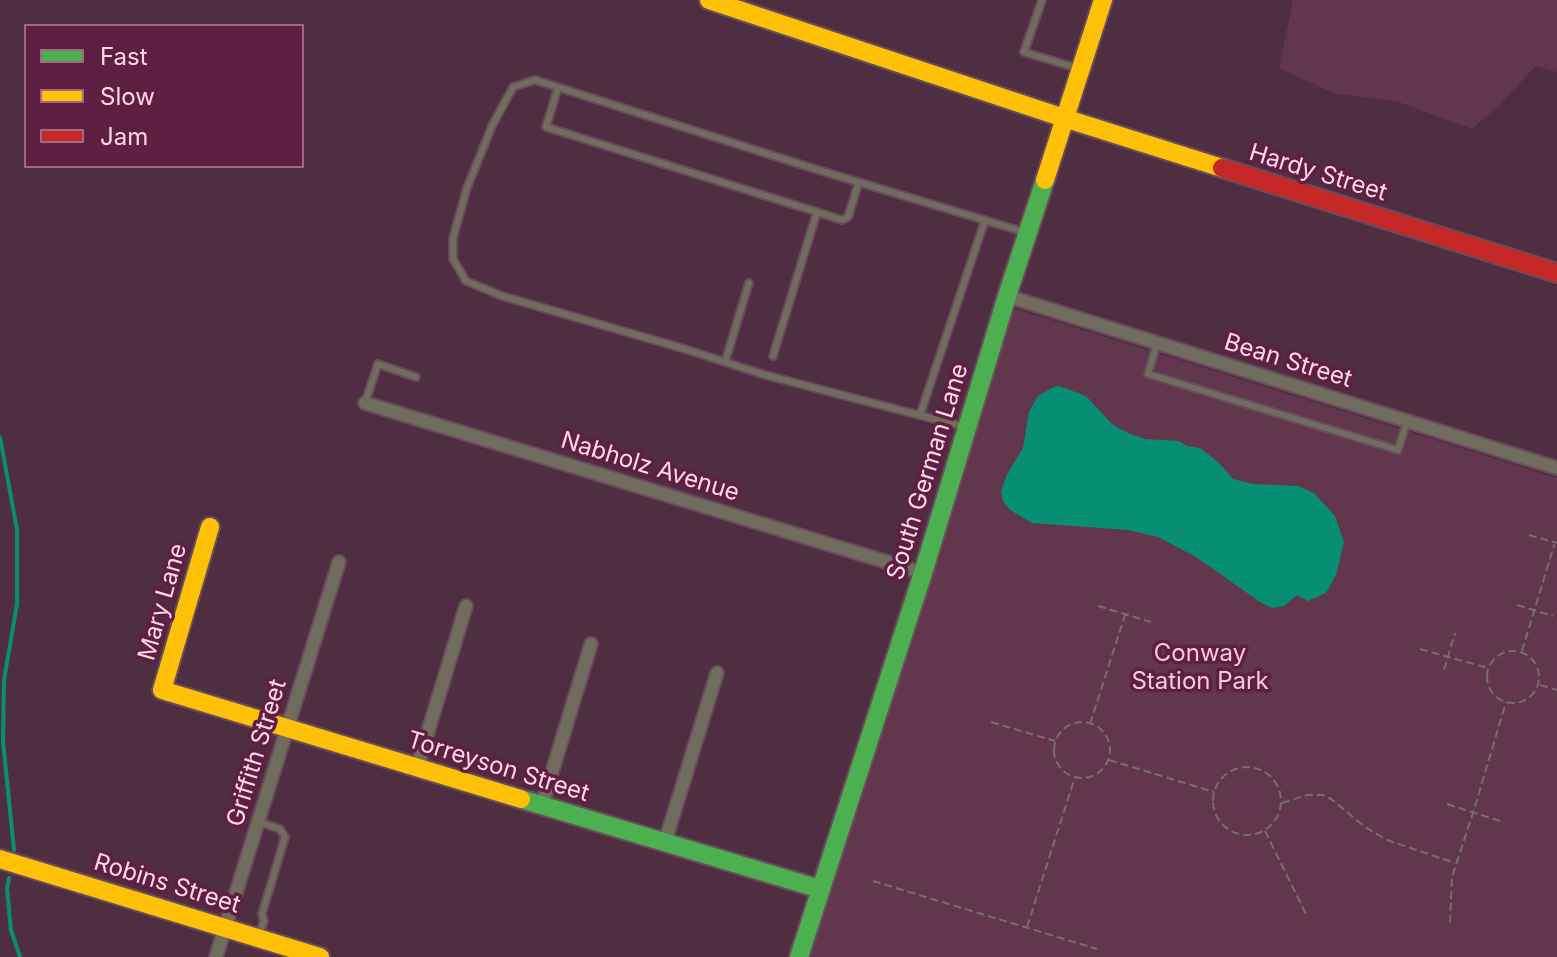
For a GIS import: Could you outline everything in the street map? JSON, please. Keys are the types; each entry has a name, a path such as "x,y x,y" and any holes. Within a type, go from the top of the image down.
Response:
{"street":[{"name":"Hardy Street","path":"709,0 1064,118 1557,273"},
{"name":"South German Lane","path":"799,957 1103,0"},
{"name":"Bean Street","path":"1007,296 1557,468"},
{"name":"Nabholz Avenue","path":"365,403 923,573"},
{"name":"Mary Lane","path":"162,690 210,527"},
{"name":"Griffith Street","path":"216,957 339,562"},
{"path":"417,768 466,606"},
{"path":"542,805 591,644"},
{"path":"665,842 717,673"},
{"name":"Torreyson Street","path":"162,690 820,889"},
{"name":"Robins Street","path":"0,859 320,957"}],"lane":[{"path":"1042,0 1024,52 1080,70"},
{"path":"966,427 765,375 502,296 466,281 453,259 453,238 467,188 492,126 513,87 535,80 1027,233"},
{"path":"558,88 546,127 842,220 848,217 859,182"},
{"path":"773,356 817,212"},
{"path":"920,415 985,220"},
{"path":"725,362 749,283"},
{"path":"1157,343 1148,374 1398,450 1407,421"},
{"path":"365,403 378,364 416,377"},
{"path":"258,822 280,829 285,837 258,937"}],"path":[{"path":"1522,652 1556,543 1529,535"},
{"path":"1517,605 1553,616"},
{"path":"1098,606 1151,622"},
{"path":"1090,724 1125,615"},
{"path":"1444,670 1455,633"},
{"path":"1420,649 1488,668"},
{"path":"1514,650 1522,652 1535,661 1539,685 1526,700 1506,702 1489,689 1488,668 1498,655 1514,650"},
{"path":"1539,685 1557,690"},
{"path":"1450,923 1451,885 1456,863 1506,702"},
{"path":"991,722 1056,742"},
{"path":"1090,724 1103,731 1108,739 1108,760 1099,772 1091,776 1075,776 1059,765 1055,757 1056,742 1068,726 1090,724"},
{"path":"1108,760 1215,792"},
{"path":"1251,767 1271,777 1278,786 1281,804 1276,819 1264,830 1249,835 1228,829 1215,812 1213,801 1220,780 1228,772 1251,767"},
{"path":"1027,928 1075,776"},
{"path":"1281,804 1307,795 1326,796 1390,842 1456,863"},
{"path":"1447,804 1500,821"},
{"path":"1264,830 1307,916"},
{"path":"873,881 1097,949"}],"green space":[{"path":"1293,0 1557,0 1557,72 1536,66 1472,129 1396,101 1336,94 1279,68"},
{"name":"Conway Station Park","path":"1019,310 1557,478 1557,957 806,957 1009,318"}],"shaded area":[{"path":"1059,386 1086,396 1113,425 1130,434 1145,439 1179,441 1200,448 1233,479 1253,484 1298,486 1314,493 1335,516 1344,542 1336,575 1326,593 1308,601 1297,595 1284,606 1272,608 1196,557 1158,537 1128,530 1032,523 1010,510 1003,501 1001,491 1007,474 1023,448 1029,412 1038,396"}],"waterway":[{"path":"0,437 17,530 17,604 4,680 3,741 14,850"},
{"path":"9,878 7,889 11,930 20,957"}],"traffic: fast":[{"path":"799,957 1045,180"},
{"path":"521,799 820,889"}],"traffic: slow":[{"path":"709,0 1222,168"},
{"path":"1045,180 1103,0"},
{"path":"210,527 162,690 521,799"},
{"path":"0,859 320,957"}],"traffic: jam":[{"path":"1222,168 1557,273"}]}
